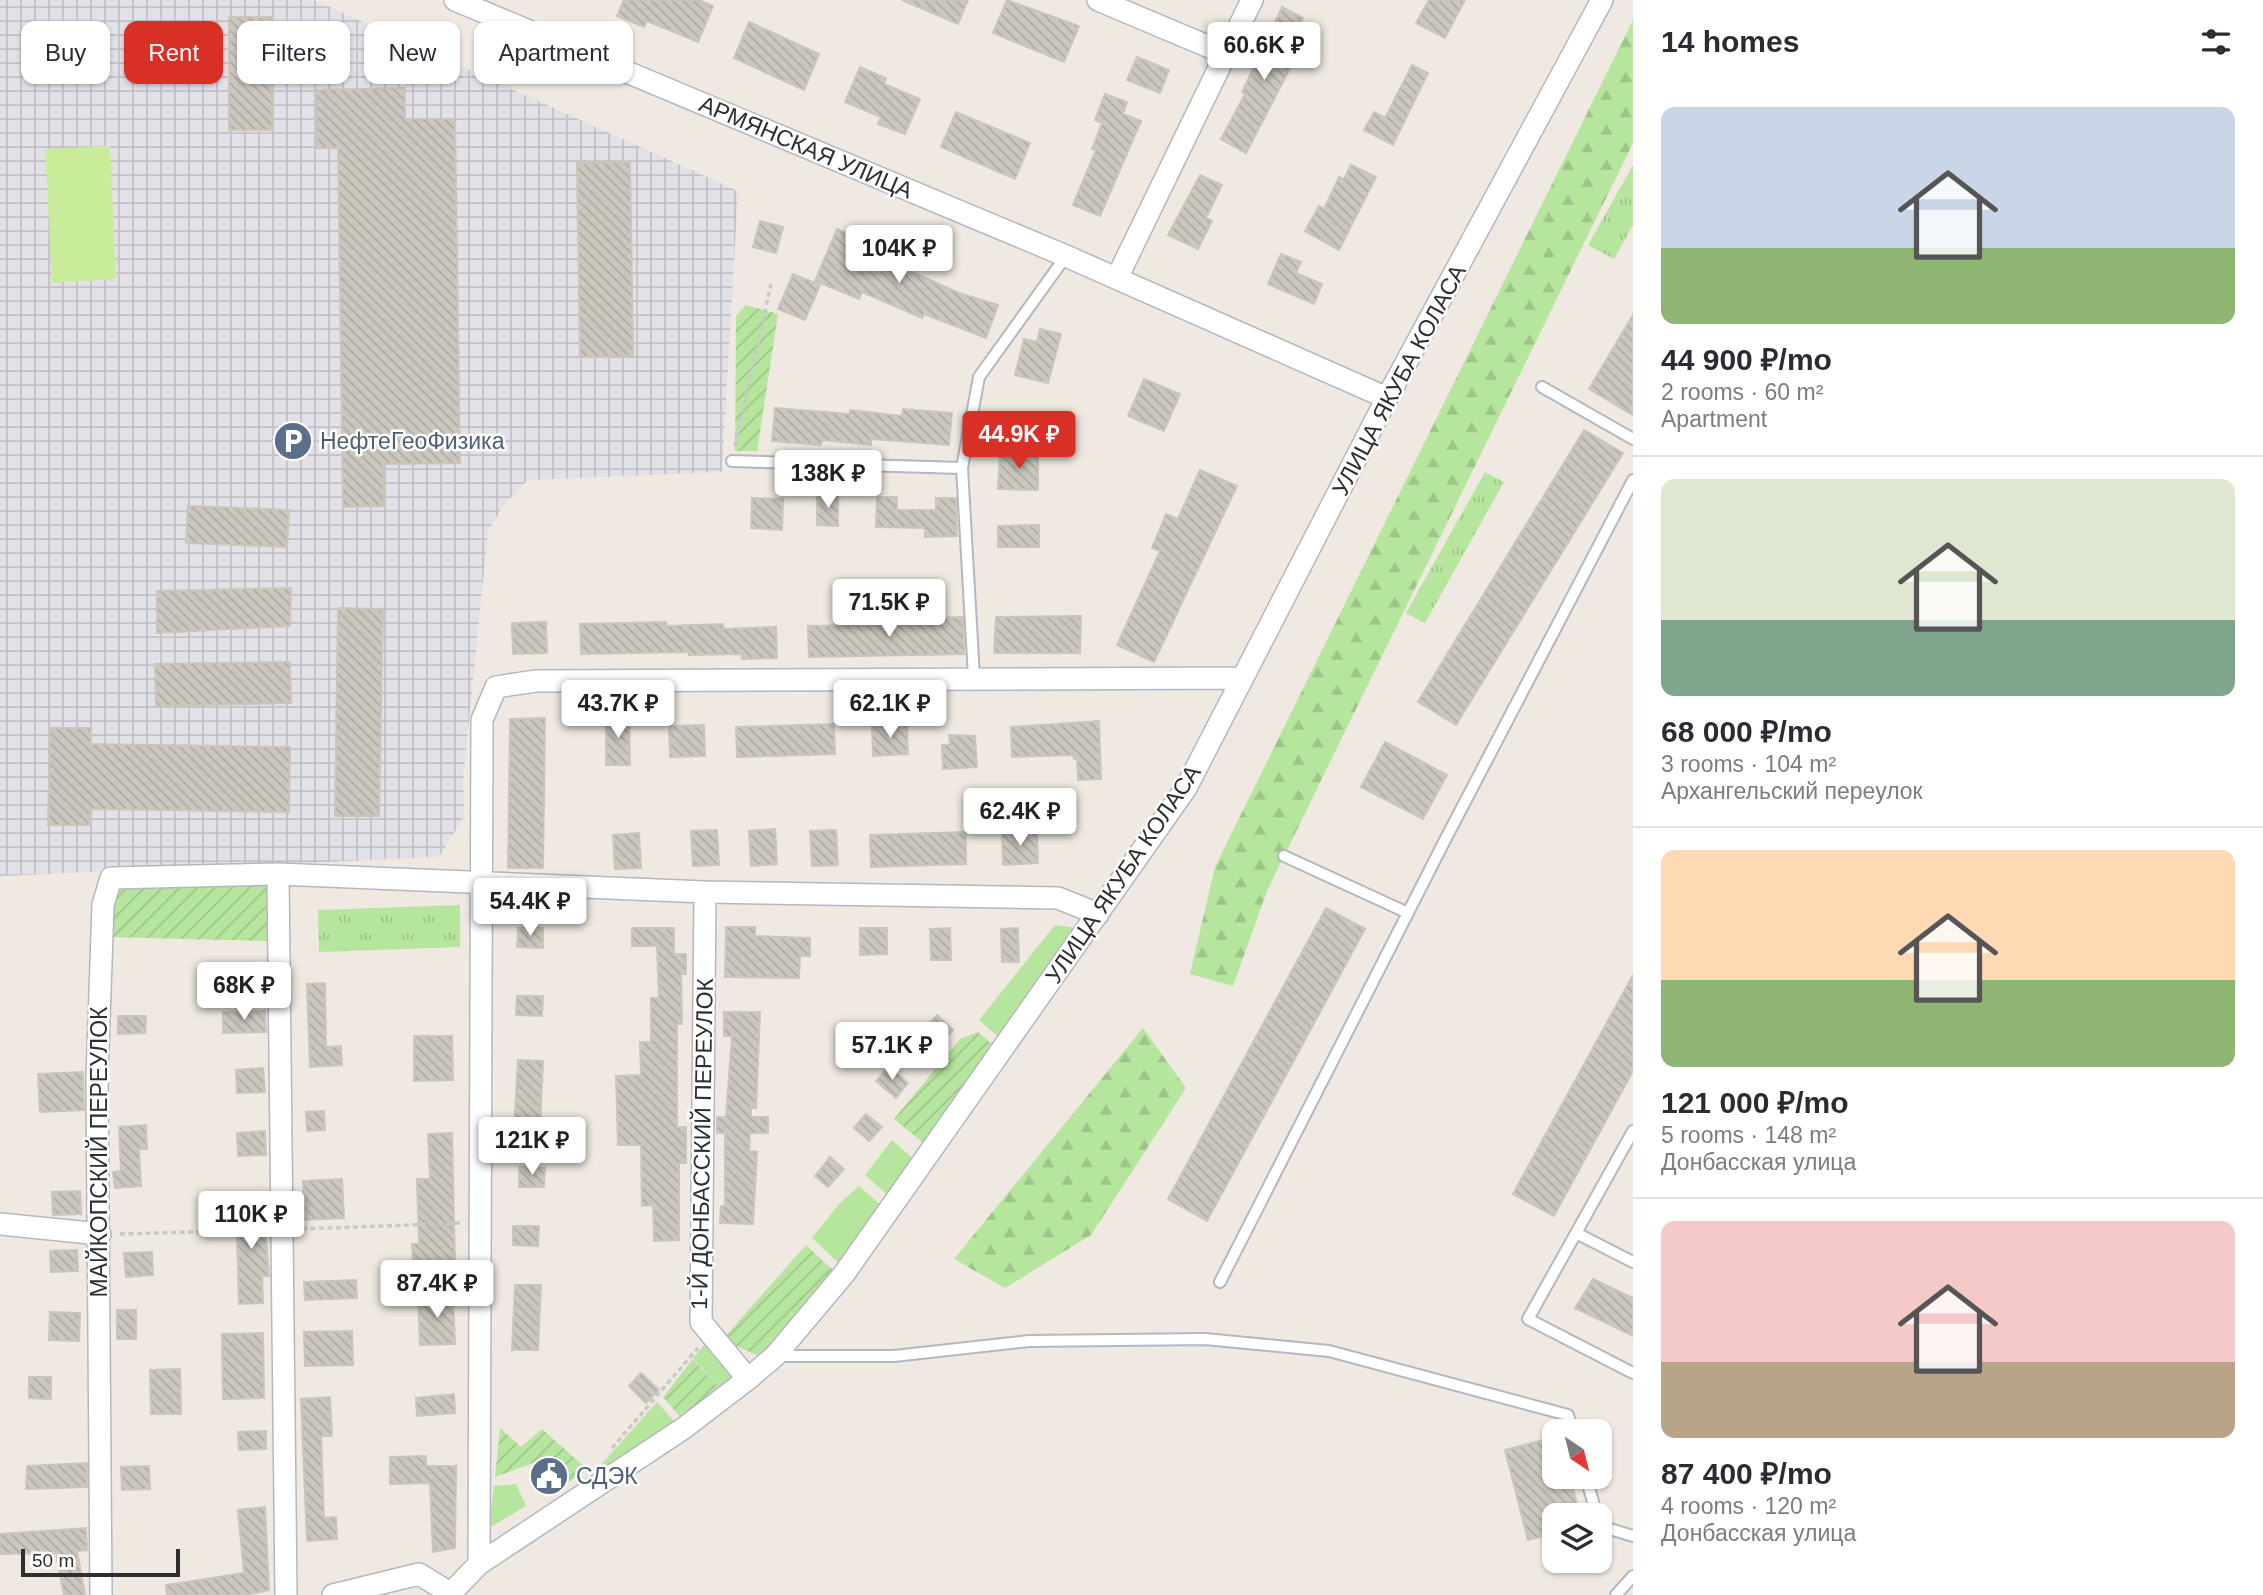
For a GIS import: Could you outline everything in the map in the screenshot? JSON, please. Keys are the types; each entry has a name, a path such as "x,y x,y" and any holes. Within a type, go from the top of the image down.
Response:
{"street":[{"name":"АРМЯНСКАЯ УЛИЦА","path":"455,0 492,7 1387,398"},
{"path":"1098,0 1226,54"},
{"path":"1117,278 1252,0"},
{"name":"УЛИЦА ЯКУБА КОЛАСА","path":"456,1592 478,1564 684,1428 748,1379 775,1356 844,1274 1186,788 1387,398 1602,0"},
{"path":"478,1564 482,720 496,687 536,681 974,677 1243,678"},
{"path":"286,1595 278,874 705,892 1058,898 1098,914"},
{"name":"МАЙКОПСКИЙ ПЕРЕУЛОК","path":"100,1595 97,1064 103,905 111,878 278,874"},
{"name":"1-Й ДОНБАССКИЙ ПЕРЕУЛОК","path":"705,892 701,1322 748,1379"},
{"path":"0,1224 100,1234"},
{"path":"333,1595 419,1574 456,1592"}],"lane":[{"path":"974,677 961,468 979,377 1066,256"},
{"path":"1542,387 1633,439"},
{"path":"732,461 961,468"},
{"path":"1220,1282 1633,480"},
{"path":"1283,856 1408,913"},
{"path":"1633,1130 1528,1319 1633,1373"},
{"path":"1576,1234 1633,1262"},
{"path":"775,1356 894,1356 1043,1340 1205,1339 1316,1350 1568,1415 1569,1419"},
{"path":"1612,1530 1633,1536"},
{"path":"1616,1595 1633,1576"}],"path":[{"path":"732,461 771,284"},
{"path":"607,1454 705,1339 699,1329 701,1322"}],"shaded area":[{"path":"0,0 314,0 364,23 364,84 460,84 460,66 474,72 474,84 500,84 738,191 722,472 528,480 504,505 488,531 463,780 464,817 439,857 0,876"}],"green space":[{"path":"1633,20 1633,143 1267,891 1233,986 1190,974 1215,867"},
{"path":"110,146 116,279 52,283 45,149"},
{"path":"1633,165 1633,225 1614,259 1588,245"},
{"path":"746,305 778,314 757,451 735,451 736,316"},
{"path":"1485,472 1504,482 1425,623 1406,613"},
{"path":"271,879 267,941 108,937 114,890 123,883"},
{"path":"460,905 460,947 319,952 318,910"},
{"path":"1055,925 1082,929 1004,1042 979,1020"},
{"path":"1143,1028 1186,1088 1091,1235 1005,1288 954,1259"},
{"path":"978,1032 998,1049 927,1146 894,1119 960,1039"},
{"path":"892,1140 916,1161 890,1197 865,1175"},
{"path":"859,1186 883,1207 842,1266 812,1238 839,1204"},
{"path":"806,1245 837,1274 766,1359 722,1340"},
{"path":"711,1337 744,1376 724,1393 693,1358"},
{"path":"693,1359 724,1393 686,1424 663,1397"},
{"path":"657,1402 680,1428 562,1498 592,1475"},
{"path":"500,1428 521,1447 542,1429 588,1470 569,1482 546,1458 495,1477"},
{"path":"516,1484 526,1506 489,1528 494,1486"}],"building":[{"path":"624,0 699,0 713,6 698,42 647,21 644,27 617,16"},
{"path":"902,0 968,0 958,24"},
{"path":"1007,0 1079,26 1064,62 993,33"},
{"path":"1429,0 1465,0 1445,38 1416,23"},
{"path":"1282,7 1303,18 1287,52 1296,57 1246,153 1221,139 1245,94 1242,92"},
{"path":"229,17 272,17 272,21 237,21 237,84 272,84 272,130 229,130"},
{"path":"749,22 819,54 804,90 734,58"},
{"path":"1137,57 1169,70 1160,93 1127,80"},
{"path":"1412,65 1428,73 1393,145 1364,130 1374,112 1385,118"},
{"path":"860,67 886,78 884,84 920,99 905,134 878,124 881,117 845,102"},
{"path":"405,88 405,119 455,119 460,463 383,464 384,506 343,507 338,148 317,148 316,90"},
{"path":"1105,94 1127,102 1123,114 1141,121 1100,216 1073,205 1096,150 1092,149 1102,123 1095,120"},
{"path":"956,112 1030,143 1015,179 941,147"},
{"path":"630,162 633,356 580,357 577,163"},
{"path":"1351,165 1376,177 1339,250 1305,231 1319,206 1324,209 1339,177 1344,179"},
{"path":"1200,175 1222,185 1206,218 1212,221 1198,249 1168,235"},
{"path":"760,221 783,227 776,253 753,247"},
{"path":"837,229 889,250 885,260 959,293 998,305 986,338 924,314 922,318 862,292 859,299 815,281"},
{"path":"1281,254 1301,262 1296,273 1322,284 1314,304 1268,284"},
{"path":"793,274 820,285 805,320 778,309"},
{"path":"1633,315 1633,415 1589,389"},
{"path":"1040,329 1061,334 1048,383 1015,375 1024,339 1037,342"},
{"path":"1144,379 1180,394 1164,431 1128,416"},
{"path":"775,408 850,414 850,410 902,416 903,409 952,413 949,445 871,439 871,445 822,440 821,445 772,441"},
{"path":"1584,430 1623,453 1456,725 1418,702"},
{"path":"1038,452 1038,490 998,489 1000,453"},
{"path":"1200,470 1237,486 1154,662 1117,645 1160,551 1152,548 1166,514 1178,519"},
{"path":"817,495 838,495 838,526 817,525"},
{"path":"877,497 897,497 897,510 936,510 936,498 956,498 957,536 925,537 925,528 876,527"},
{"path":"752,498 783,499 782,530 751,528"},
{"path":"188,506 289,510 287,547 186,543"},
{"path":"1039,525 1039,547 998,547 998,526"},
{"path":"291,588 290,626 157,633 157,591"},
{"path":"338,608 383,609 379,816 335,816"},
{"path":"1081,616 1080,653 994,653 996,617"},
{"path":"963,617 964,654 809,657 808,626 926,624 926,618"},
{"path":"546,622 547,653 513,654 512,623"},
{"path":"666,622 666,626 723,624 723,629 776,627 777,658 742,659 742,654 689,655 689,652 581,654 580,624"},
{"path":"290,662 291,703 156,706 155,664"},
{"path":"606,714 629,714 630,765 606,765"},
{"path":"545,718 543,868 508,868 510,719"},
{"path":"1099,721 1101,779 1078,780 1077,759 1074,759 1073,755 1012,757 1011,727"},
{"path":"834,724 835,754 737,757 736,727"},
{"path":"907,724 908,754 873,756 872,725"},
{"path":"704,725 705,756 670,757 669,726"},
{"path":"50,728 91,728 91,744 290,747 289,812 90,809 89,825 48,825"},
{"path":"949,735 975,736 977,767 943,769 942,745 950,745"},
{"path":"1385,742 1447,775 1423,819 1361,787"},
{"path":"775,829 777,864 751,866 749,831"},
{"path":"717,830 719,865 693,866 691,831"},
{"path":"836,830 838,865 812,866 810,831"},
{"path":"1037,831 1038,863 1003,865 1002,833"},
{"path":"966,832 966,864 871,867 870,835"},
{"path":"639,833 641,868 615,869 613,835"},
{"path":"1326,908 1365,929 1207,1221 1168,1199"},
{"path":"726,927 755,927 755,936 810,938 810,956 800,956 799,978 725,977"},
{"path":"518,928 543,928 543,948 517,947"},
{"path":"632,928 674,928 674,954 686,954 686,974 681,974 682,1024 677,1024 677,1127 686,1127 686,1163 679,1163 679,1240 654,1241 653,1205 642,1206 641,1145 618,1145 616,1076 641,1075 640,1042 651,1042 651,998 659,998 657,946 632,946"},
{"path":"860,928 887,928 887,954 860,955"},
{"path":"950,928 951,960 931,960 930,929"},
{"path":"1018,928 1019,962 1002,962 1001,929"},
{"path":"1633,975 1633,1071 1554,1216 1513,1194"},
{"path":"325,983 326,1047 341,1046 342,1065 310,1067 307,984"},
{"path":"517,996 543,996 542,1016 516,1015"},
{"path":"265,1011 266,1032 223,1033 223,1012"},
{"path":"724,1012 760,1012 756,1108 751,1108 751,1117 768,1117 768,1133 750,1133 749,1151 757,1152 753,1224 720,1223 721,1206 725,1206 725,1133 717,1133 717,1117 726,1117 732,1036 724,1036"},
{"path":"937,1015 953,1030 933,1051 917,1036"},
{"path":"118,1016 146,1016 145,1033 118,1034"},
{"path":"414,1036 452,1036 453,1080 414,1081"},
{"path":"518,1060 543,1061 540,1129 514,1128"},
{"path":"889,1067 908,1083 896,1098 876,1081"},
{"path":"263,1068 265,1092 237,1093 236,1070"},
{"path":"83,1072 84,1110 40,1112 38,1074"},
{"path":"324,1111 325,1130 307,1131 306,1112"},
{"path":"866,1114 882,1127 869,1141 854,1128"},
{"path":"146,1125 147,1149 139,1149 141,1186 115,1188 113,1172 121,1171 119,1127"},
{"path":"265,1131 266,1155 238,1156 237,1133"},
{"path":"452,1133 455,1263 413,1264 412,1244 419,1244 417,1179 430,1179 428,1134"},
{"path":"830,1157 844,1169 828,1187 815,1176"},
{"path":"519,1167 545,1168 544,1187 519,1187"},
{"path":"342,1179 344,1218 304,1220 303,1181"},
{"path":"80,1191 81,1214 53,1215 52,1192"},
{"path":"263,1201 269,1276 262,1276 263,1303 239,1304 236,1202"},
{"path":"513,1226 539,1226 538,1246 513,1245"},
{"path":"77,1250 78,1271 51,1272 50,1251"},
{"path":"152,1252 153,1275 126,1277 124,1253"},
{"path":"1593,1279 1633,1298 1633,1336 1575,1308"},
{"path":"356,1280 357,1298 305,1300 304,1282"},
{"path":"515,1285 541,1285 538,1350 512,1350"},
{"path":"453,1295 455,1344 420,1345 418,1297"},
{"path":"117,1310 136,1310 136,1339 117,1339"},
{"path":"50,1312 80,1313 79,1341 49,1340"},
{"path":"352,1331 353,1365 305,1366 304,1332"},
{"path":"263,1333 264,1398 223,1399 222,1334"},
{"path":"180,1369 181,1414 151,1414 150,1370"},
{"path":"641,1373 659,1390 646,1403 629,1386"},
{"path":"29,1377 51,1377 51,1399 29,1398"},
{"path":"454,1394 455,1413 417,1416 416,1398"},
{"path":"330,1397 332,1436 321,1436 324,1518 336,1517 337,1539 307,1541 301,1399"},
{"path":"266,1431 266,1449 239,1450 238,1432"},
{"path":"1542,1440 1542,1489 1573,1489 1577,1503 1542,1503 1542,1537 1528,1540 1505,1450"},
{"path":"426,1456 426,1466 456,1466 455,1548 433,1552 430,1483 390,1484 390,1457"},
{"path":"87,1463 87,1487 26,1489 27,1466"},
{"path":"149,1466 150,1489 122,1490 121,1467"},
{"path":"265,1507 269,1590 246,1595 167,1595 166,1585 244,1573 238,1510"},
{"path":"86,1528 87,1550 77,1551 85,1595 64,1595 56,1553 0,1554 0,1534"}],"place":[{"name":"НефтеГеоФизика","path":"293,441"},
{"name":"СДЭК","path":"549,1476"}]}
